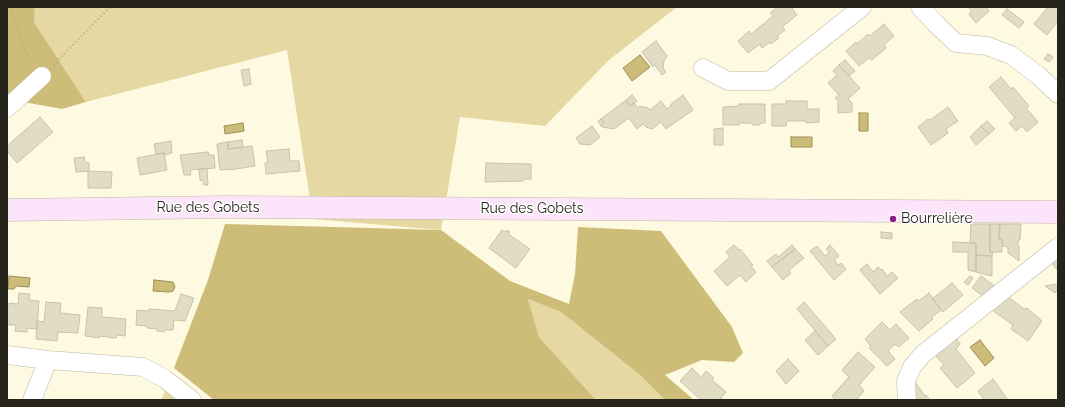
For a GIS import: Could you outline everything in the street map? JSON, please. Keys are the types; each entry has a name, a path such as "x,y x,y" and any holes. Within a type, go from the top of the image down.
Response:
{"main road":[{"name":"Rue des Gobets","path":"7,210 227,207 1058,212"}],"street":[{"path":"703,68 728,81 769,81 862,7"},
{"path":"920,7 956,42 987,46 1011,55 1039,76 1058,94"},
{"path":"7,108 42,76"},
{"path":"906,400 906,381 912,367 923,354 1058,247"},
{"path":"7,355 48,360 144,367 165,378 192,400"},
{"path":"32,400 48,360"}],"path":[{"path":"8,7 26,52 42,76 110,7"}],"shaded area":[{"path":"7,7 35,7 34,22 86,102 62,109 7,99"},
{"path":"35,7 677,7 609,60 545,126 460,117 441,230 313,219 287,50 86,102 34,22"},
{"path":"640,55 650,67 632,81 623,68"},
{"path":"859,113 868,113 868,131 859,131"},
{"path":"243,123 244,131 225,134 224,126"},
{"path":"791,137 812,137 812,147 791,147"},
{"path":"225,224 441,230 510,281 569,304 575,274 578,227 661,231 732,327 743,353 734,362 702,360 665,375 694,400 665,400 640,375 561,312 528,299 539,337 596,400 214,400 174,368 208,280"},
{"path":"9,276 30,278 29,287 16,286 14,289 8,289"},
{"path":"154,280 173,282 175,287 173,291 169,292 153,291"},
{"path":"528,299 561,312 640,375 665,400 596,400 539,337"},
{"path":"980,340 994,358 985,366 970,347"},
{"path":"165,391 176,400 161,400"}],"building":[{"path":"778,7 791,7 797,15 782,27 785,30 777,36 779,38 762,48 760,44 748,53 738,41 749,31 751,34 773,16 770,13"},
{"path":"968,7 986,7 989,11 976,23 969,14 972,11"},
{"path":"1048,7 1053,7 1058,11 1058,21 1047,35 1034,24"},
{"path":"1007,9 1024,22 1019,28 1002,15"},
{"path":"884,24 894,36 884,45 886,48 872,60 869,58 859,66 846,51 868,34 870,36"},
{"path":"656,41 667,56 664,61 663,68 666,72 662,75 655,65 653,67 642,52"},
{"path":"1048,54 1053,57 1049,62 1044,59"},
{"path":"845,60 855,71 849,76 839,65"},
{"path":"839,65 860,88 848,99 852,103 852,112 838,113 838,101 835,98 839,95 828,83 837,75 833,71"},
{"path":"249,69 251,84 244,86 241,70"},
{"path":"1001,77 1011,89 1013,87 1029,106 1026,108 1038,122 1027,132 1022,126 1016,131 1009,123 1015,118 989,87"},
{"path":"632,95 637,101 630,106 626,100"},
{"path":"683,95 693,110 666,129 661,122 652,129 643,124 637,129 629,118 614,129 601,126 604,123 601,119 626,100 630,106 634,103 638,108 640,106 650,110 661,101 667,109"},
{"path":"786,101 807,101 807,109 819,109 819,122 806,123 806,121 787,121 786,126 772,126 772,104 786,104"},
{"path":"739,104 765,104 765,123 761,123 759,125 739,123 739,125 723,125 723,108 739,106"},
{"path":"948,107 958,121 946,129 948,133 931,145 918,127"},
{"path":"40,117 53,132 17,163 7,151 7,146"},
{"path":"601,119 604,123 601,126 598,121"},
{"path":"987,121 995,129 989,134 981,126"},
{"path":"592,126 600,137 590,145 580,144 576,138"},
{"path":"981,126 989,134 976,145 970,137"},
{"path":"723,128 723,145 714,145 714,129"},
{"path":"242,140 243,147 229,149 228,142"},
{"path":"171,141 172,153 164,155 164,153 156,154 154,144"},
{"path":"227,142 228,149 252,146 255,166 220,170 217,144"},
{"path":"289,149 290,161 299,161 300,171 266,174 265,163 268,163 266,151"},
{"path":"208,152 209,155 214,155 215,168 190,170 191,175 184,175 180,155"},
{"path":"164,153 167,170 140,175 137,158"},
{"path":"84,157 85,162 89,163 89,171 76,172 74,158"},
{"path":"486,163 531,164 531,179 524,179 523,181 485,182"},
{"path":"207,168 208,185 204,185 203,181 200,180 199,169"},
{"path":"88,171 112,172 111,188 88,188"},
{"path":"971,224 990,224 990,252 993,252 992,256 976,255 976,243 970,243"},
{"path":"990,224 1000,224 999,239 1002,239 1002,252 990,252"},
{"path":"1000,224 1021,224 1020,240 1018,240 1019,261 1008,253 1008,247 1003,246 1002,239 999,239"},
{"path":"502,230 505,232 507,230 510,232 508,234 530,249 516,268 489,248"},
{"path":"881,232 892,233 892,239 881,238"},
{"path":"953,242 976,243 976,272 968,270 968,252 953,252"},
{"path":"734,245 739,250 740,249 753,265 751,266 756,272 746,282 740,275 727,286 714,271 730,257 726,252"},
{"path":"792,245 795,249 772,267 767,261 776,254 778,257"},
{"path":"830,245 839,256 834,260 838,265 841,263 846,269 834,280 810,251 817,246 825,256 829,252 826,249"},
{"path":"795,249 804,258 789,270 791,273 783,280 772,267"},
{"path":"976,255 992,256 992,276 976,272"},
{"path":"1058,256 1058,271 1051,262"},
{"path":"867,264 873,272 878,267 881,270 882,269 887,276 892,272 898,278 880,294 860,270"},
{"path":"970,276 973,278 968,285 964,282"},
{"path":"981,276 996,287 983,296 972,288"},
{"path":"952,283 963,295 943,312 932,299"},
{"path":"1058,284 1058,289 1055,293 1045,286"},
{"path":"19,293 30,294 29,300 39,301 37,329 27,328 27,332 15,331 16,325 7,325 7,305 9,305 9,303 18,304"},
{"path":"929,293 941,310 919,331 900,312 917,299 919,301"},
{"path":"181,294 194,298 185,321 174,320 173,330 165,330 164,332 157,331 157,329 147,328 147,326 136,325 137,310 149,311 149,309 175,311"},
{"path":"1007,296 1024,309 1027,308 1042,321 1028,341 1011,329 1013,325 992,310"},
{"path":"46,302 61,303 60,313 80,315 78,333 58,332 57,341 36,339 37,321 44,322"},
{"path":"804,302 836,339 828,346 797,309"},
{"path":"88,307 102,308 102,317 126,319 125,336 117,335 116,338 99,336 99,338 85,336"},
{"path":"882,322 890,330 896,324 909,338 899,347 895,344 888,351 895,359 887,366 869,348 871,346 865,339"},
{"path":"815,331 828,346 818,355 805,340"},
{"path":"956,338 960,344 956,349 975,373 957,388 940,368 944,365 936,356"},
{"path":"858,352 875,367 859,385 864,391 856,400 836,400 832,396 849,377 842,370"},
{"path":"788,359 799,371 786,384 776,371"},
{"path":"692,368 701,377 706,371 714,378 712,380 726,392 721,398 723,400 701,400 680,381"},
{"path":"993,379 1008,400 984,400 978,391"},
{"path":"915,382 925,396 926,395 930,400 915,400 911,394"}],"place":[{"name":"Bourrelière","path":"893,219"}]}
